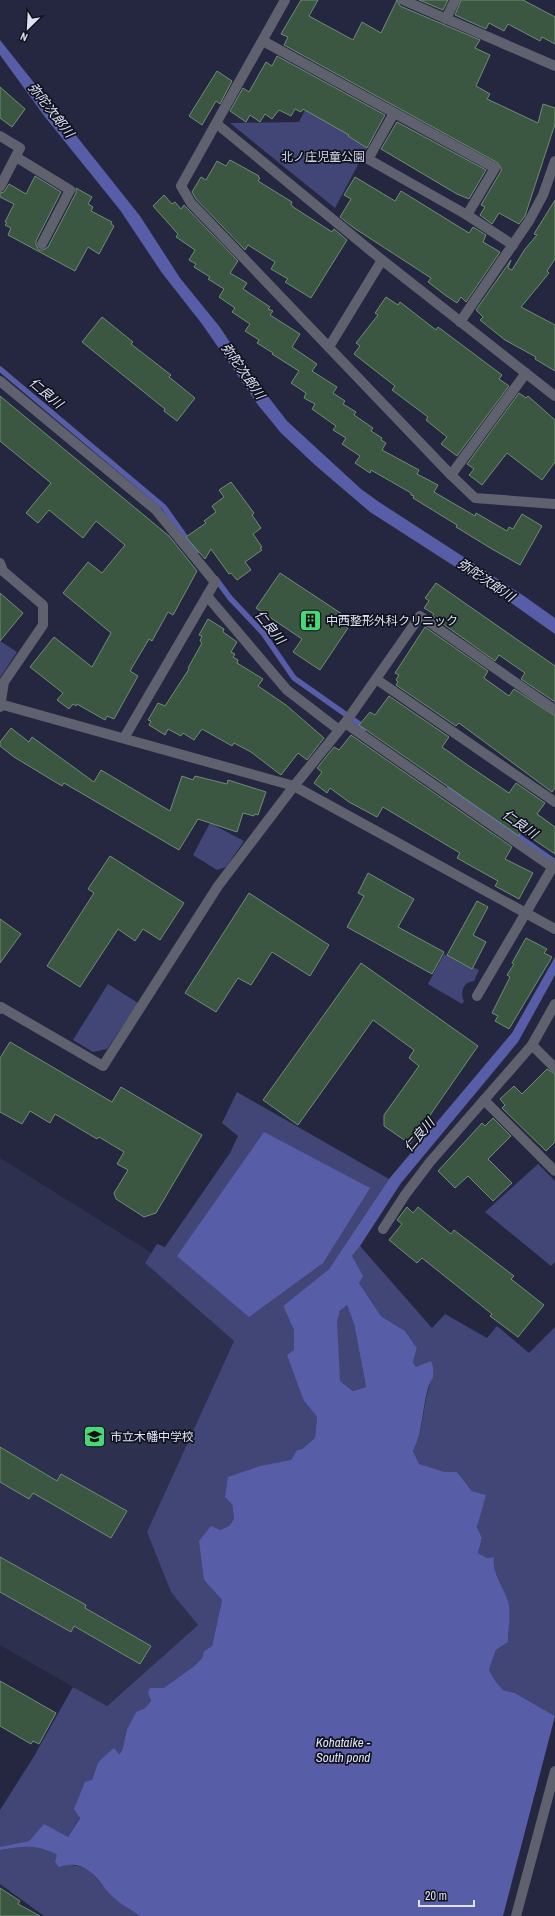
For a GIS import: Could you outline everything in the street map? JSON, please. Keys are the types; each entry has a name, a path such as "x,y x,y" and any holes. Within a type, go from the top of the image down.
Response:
{"street":[{"path":"285,0 181,186 191,203 450,475 475,498 555,504"},
{"path":"403,0 555,66"},
{"path":"446,19 455,0"},
{"path":"263,41 495,168 467,215"},
{"path":"394,113 368,159 467,215 513,245"},
{"path":"217,124 382,260 555,396"},
{"path":"0,136 20,148 0,187"},
{"path":"16,157 70,190 42,244"},
{"path":"460,322 529,221 543,195 555,161"},
{"path":"329,347 382,260"},
{"path":"450,475 526,374"},
{"path":"0,381 156,510 215,582 124,738"},
{"path":"0,563 3,571 43,605 43,625 4,682 1,705 294,786 555,929"},
{"path":"207,596 287,690 344,725 553,865 477,996"},
{"path":"0,1009 1,1007 103,1066 218,886 294,786 344,725 420,616 555,710"},
{"path":"376,679 555,802"},
{"path":"383,1229 405,1195 430,1162 532,1045 555,1004"},
{"path":"532,1045 555,1068"},
{"path":"484,1100 555,1171"},
{"path":"516,1916 555,1771"}],"shaded area":[{"name":"市立木幡中学校","path":"0,1158 152,1253 145,1263 234,1341 147,1532 171,1592 198,1625 106,1706 0,1645"}],"green space":[{"name":"北ノ庄児童公園","path":"305,110 369,144 335,208 230,123 299,122"},
{"path":"0,641 17,652 0,678"},
{"path":"210,823 244,841 226,867 217,870 193,855"},
{"path":"444,954 479,970 474,981 467,983 463,988 462,994 464,1001 462,1004 428,984"},
{"path":"108,984 138,1003 107,1049 93,1052 73,1040"},
{"path":"237,1092 389,1179 329,1269 283,1306 294,1330 294,1350 304,1401 317,1417 315,1438 302,1449 297,1450 291,1460 232,1504 234,1519 229,1526 220,1530 204,1580 222,1600 212,1646 204,1651 202,1658 193,1667 164,1689 154,1688 149,1693 151,1701 145,1708 136,1712 127,1729 122,1751 119,1754 114,1749 98,1762 80,1817 68,1837 44,1825 29,1841 0,1850 0,1810 33,1758 73,1687 107,1706 198,1625 171,1592 147,1532 234,1341 145,1263 157,1244 165,1247 230,1153 238,1136 222,1123"},
{"path":"538,1164 555,1181 555,1262 551,1266 485,1212"},
{"path":"360,1246 432,1328 445,1314 487,1338 497,1326 529,1353 555,1327 555,1716 515,1693 503,1690 489,1670 496,1650 508,1642 509,1614 507,1598 494,1568 494,1557 487,1558 478,1553 482,1538 477,1527 485,1495 472,1491 457,1472 445,1472 419,1465 413,1451 420,1433 429,1385 433,1376 416,1367 413,1362 417,1348 405,1331 381,1316 359,1283 352,1256"},
{"path":"347,1305 354,1324 366,1387 353,1391 340,1381 337,1350 336,1326 340,1311"},
{"path":"27,1846 42,1847 57,1855 68,1864 87,1868 114,1898 140,1916 44,1916 0,1884 0,1850"}],"water":[{"name":"弥陀次郎川","path":"0,40 140,216 180,278 219,326 256,381 287,421 361,489 555,618 555,634 507,600 370,512 315,465 281,433 258,405 202,324 162,273 120,210 45,117 0,55"},
{"name":"Kohataike - South pond","path":"555,957 555,975 518,1042 401,1183 352,1256 363,1276 359,1283 381,1316 405,1331 417,1348 413,1362 416,1367 431,1361 432,1363 433,1377 428,1388 421,1428 413,1451 419,1464 445,1472 457,1472 472,1491 486,1495 477,1527 482,1538 478,1553 487,1558 494,1557 494,1568 507,1598 510,1614 508,1642 496,1650 489,1670 503,1690 515,1693 555,1716 503,1916 140,1916 114,1898 85,1868 78,1865 59,1867 55,1862 57,1855 49,1851 35,1847 0,1850 0,1847 29,1841 44,1824 68,1837 80,1818 74,1809 85,1782 92,1780 98,1762 114,1748 119,1754 122,1751 127,1729 136,1712 145,1708 151,1701 148,1693 150,1688 164,1688 193,1667 202,1658 204,1651 212,1646 222,1600 204,1580 199,1541 211,1526 220,1530 229,1526 234,1519 232,1504 225,1497 228,1477 260,1466 291,1460 297,1450 302,1449 315,1438 317,1417 304,1401 287,1355 294,1350 294,1330 283,1306 329,1269 389,1179 512,1033","holes":["347,1305 354,1324 366,1387 353,1391 340,1381 337,1321 340,1311"]},
{"path":"264,1132 370,1188 323,1263 249,1317 177,1256"}],"building":[{"path":"301,0 318,0 309,16 353,40 362,22 381,33 397,0 400,6 480,40 475,48 490,55 476,86 490,94 487,99 538,123 543,104 555,108 555,124 525,216 519,224 499,213 492,224 480,215 485,207 481,205 501,171 498,163 284,45 288,37 281,34"},
{"path":"419,0 448,0 443,10"},
{"path":"461,0 523,0 555,17 555,44 542,37 540,41 508,24 504,31 489,23 486,29 455,15"},
{"path":"277,56 385,115 367,148 348,136 349,135 303,109 301,112 295,109 291,116 279,110 272,119 265,114 260,122 250,115 246,122 230,111 243,88 249,92 266,62 272,66"},
{"path":"217,71 232,81 220,104 216,101 202,125 189,116"},
{"path":"0,87 25,109 12,127 0,118"},
{"path":"397,122 486,170 469,199 457,194 381,149"},
{"path":"230,160 259,176 258,177 260,178 258,181 292,202 291,204 293,207 332,232 334,229 347,240 311,298 285,282 288,279 271,269 275,262 248,245 245,250 196,199 192,192 201,177 206,180 217,161 226,166"},
{"path":"35,176 61,192 36,241 36,245 39,250 43,250 48,247 76,193 76,188 92,197 88,204 93,207 91,211 112,222 111,224 114,226 99,254 88,247 75,271 8,235 11,228 5,225 7,223 5,222 14,204 0,197 0,193 4,192 9,184 26,194"},
{"path":"355,177 395,201 401,191 469,233 473,227 486,235 483,242 500,252 466,302 461,297 457,303 445,295 428,282 431,278 354,228 340,217 351,199 344,195"},
{"path":"164,195 172,204 175,202 181,209 184,205 238,261 230,273 247,283 243,289 270,307 268,309 273,311 270,315 300,334 292,347 317,364 312,371 337,387 333,393 345,401 343,404 356,412 354,415 373,428 371,431 382,438 381,440 386,443 382,450 419,470 417,474 438,485 434,492 475,516 476,513 507,531 509,527 513,529 522,514 542,526 520,565 456,527 457,525 413,498 414,496 411,495 411,493 371,470 370,473 355,463 360,456 342,444 346,438 333,430 336,426 312,409 315,404 304,398 306,393 291,383 299,371 257,343 259,340 245,331 250,324 232,312 235,308 219,297 224,289 208,279 210,277 194,267 196,264 189,260 195,250 176,237 178,234 153,206"},
{"path":"555,200 555,259 547,271 549,273 521,307 555,325 555,371 535,359 536,357 505,340 480,320 483,317 476,310 511,260 508,268 512,270 525,249 537,235 534,234"},
{"path":"386,297 398,305 400,302 436,330 438,327 502,375 499,379 509,386 457,456 441,444 447,437 426,420 428,417 392,390 395,386 354,354 360,346 356,343 378,315 375,313"},
{"path":"102,317 133,342 131,344 171,375 169,377 195,398 177,421 164,411 165,409 82,342"},
{"path":"519,393 526,398 528,396 555,420 555,462 542,480 507,453 482,485 469,475 474,469 467,464"},
{"path":"0,396 169,536 197,571 173,615 168,612 152,641 149,639 130,671 138,676 114,719 107,716 105,720 77,704 76,706 73,704 69,709 57,700 63,693 30,667 54,637 92,667 111,633 63,593 88,562 102,573 125,545 96,521 83,538 49,510 38,523 26,513 51,483 0,441"},
{"path":"231,482 254,513 252,515 261,528 253,534 262,547 260,548 262,550 245,562 251,570 237,580 231,573 229,574 211,549 205,559 186,537 206,523 204,521 216,512 212,506 224,497 219,490"},
{"name":"中西整形外科クリニック","path":"280,573 348,618 343,625 348,628 320,670 293,652 302,639 256,608"},
{"path":"436,583 555,666 555,702 521,679 525,673 499,655 495,661 432,616 434,614 424,608 429,601 425,598"},
{"path":"0,593 23,613 0,641"},
{"path":"208,619 224,629 223,632 237,642 231,652 235,654 233,657 238,660 237,663 263,679 258,686 286,705 324,738 307,760 298,753 281,775 251,752 234,743 232,746 202,729 194,740 183,733 181,736 168,729 165,735 149,725 151,721 148,720 158,703 165,706 189,669 188,668 202,643 200,641 202,636 199,635"},
{"path":"425,627 488,671 484,678 509,696 514,689 555,716 555,788 552,792 459,723 456,726 396,685 398,682 396,680 399,675 395,673"},
{"path":"389,696 449,737 442,747 469,766 509,793 516,783 545,803 537,814 555,827 555,854 521,831 519,836 359,725 370,712 375,715"},
{"path":"11,728 29,742 32,737 94,782 101,770 170,811 182,776 193,780 195,776 227,784 228,780 266,792 258,815 255,814 254,816 243,813 237,832 198,819 179,850 64,783 62,786 14,757 0,746 0,742"},
{"path":"351,735 512,847 505,859 533,873 519,899 495,886 498,881 457,858 460,853 383,807 377,817 349,802 330,788 327,793 314,783 322,772 317,768 334,747 339,750"},
{"path":"110,856 184,903 160,940 143,929 135,941 118,929 80,987 47,966 94,893 88,889"},
{"path":"368,873 414,899 398,927 444,952 432,974 347,927 364,896 358,893"},
{"path":"249,893 329,945 310,976 272,952 251,985 238,978 216,1012 185,993"},
{"path":"477,901 488,907 473,935 486,942 472,969 447,955"},
{"path":"0,919 21,934 0,963"},
{"path":"526,938 547,949 544,953 552,957 509,1029 495,1021 498,1016 492,1013 510,977 507,975 514,964 512,963"},
{"path":"361,963 478,1046 410,1144 384,1126 384,1115 419,1066 409,1058 414,1050 373,1020 298,1125 263,1100"},
{"path":"10,1042 112,1102 121,1087 202,1135 156,1213 144,1217 116,1199 114,1193 128,1170 117,1164 124,1152 99,1137 97,1139 55,1114 50,1123 30,1111 22,1124 0,1112 0,1058"},
{"path":"547,1069 555,1074 555,1142 546,1151 502,1108 505,1105 500,1099 514,1086 522,1094"},
{"path":"493,1118 511,1136 488,1159 512,1183 493,1201 468,1176 455,1188 438,1171 482,1123 485,1126"},
{"path":"407,1207 413,1213 418,1207 451,1234 454,1230 514,1276 511,1279 544,1305 518,1337 490,1316 492,1314 422,1258 417,1263 389,1240 402,1224 397,1220"},
{"path":"0,1447 57,1481 61,1474 127,1511 111,1538 33,1493 29,1499 0,1482"},
{"path":"0,1557 86,1605 85,1608 151,1646 140,1664 74,1626 71,1632 0,1592"},
{"path":"0,1681 56,1713 39,1744 33,1741 31,1744 0,1726"},
{"path":"0,1888 20,1901 18,1904 40,1916 0,1916"}],"waterway":[{"name":"仁良川","path":"0,369 164,507 196,552"},
{"name":"仁良川","path":"216,579 230,598 263,633 294,678 365,728"},
{"name":"仁良川","path":"450,788 555,862"}],"place":[{"name":"中西整形外科クリニック","path":"310,621"},
{"name":"市立木幡中学校","path":"95,1437"}]}
